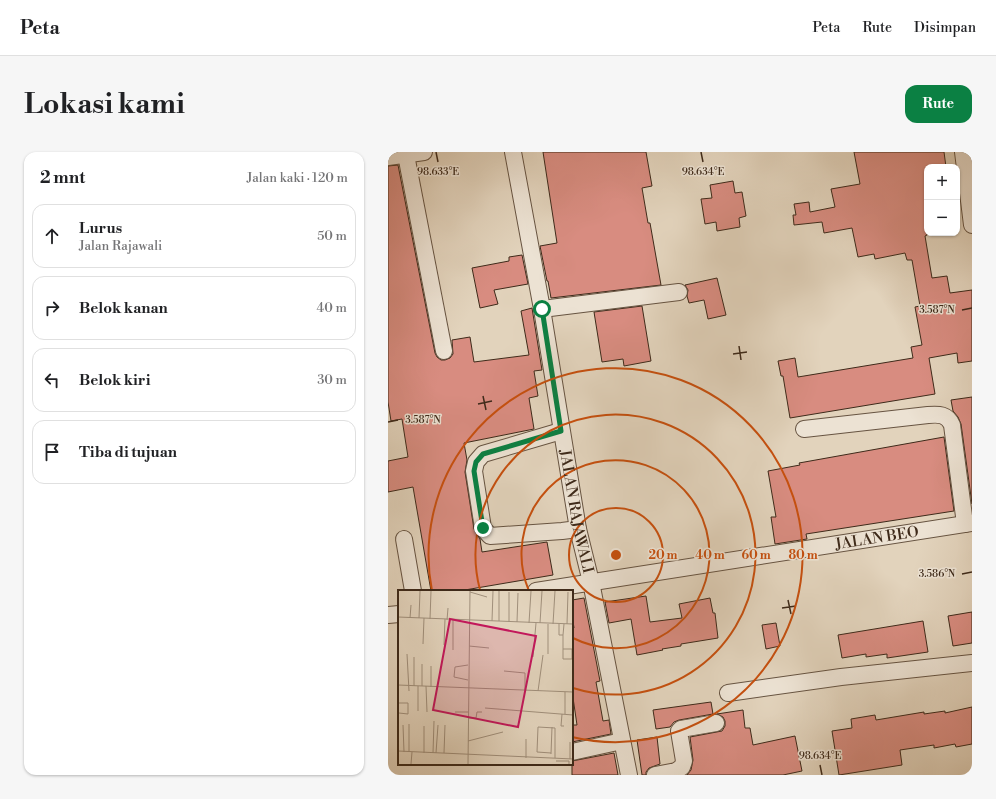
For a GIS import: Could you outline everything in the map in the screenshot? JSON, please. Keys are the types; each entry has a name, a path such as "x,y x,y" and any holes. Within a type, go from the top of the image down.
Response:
{"street":[{"path":"388,158 424,152"},
{"name":"JALAN RAJAWALI","path":"513,152 542,309 578,529 591,582 629,775"},
{"path":"963,152 972,225"},
{"path":"406,155 444,351"},
{"path":"542,309 679,292"},
{"path":"804,429 928,415 944,415 952,424 969,524"},
{"path":"561,431 483,454 476,462 474,471 483,528 490,536 578,529"},
{"name":"JALAN BEO","path":"542,590 969,524"},
{"path":"404,539 413,590"},
{"path":"388,615 398,614"},
{"path":"728,693 840,677 972,663"},
{"path":"655,775 676,771 682,767 684,761 679,731 681,729 716,723"},
{"path":"573,752 622,741"}],"building":[{"path":"543,152 646,152 652,186 642,188 661,285 551,298 540,246 557,243"},
{"path":"854,152 944,152 946,164 924,164 924,236 932,278 947,276 950,293 972,290 972,361 958,363 957,353 929,358 935,394 790,418 783,376 781,376 778,361 795,358 798,377 913,358 911,347 922,345 915,307 920,306 912,260 907,260 905,253 875,259 874,254 858,257 852,228 824,233 822,222 794,225 793,215 796,215 794,204 809,202 810,212 835,207 831,189 860,184"},
{"path":"398,165 437,357 441,360 450,358 453,354 452,340 470,337 474,362 529,355 521,311 532,308 542,370 534,371 538,396 529,398 534,429 464,443 467,460 465,472 474,529 480,539 482,552 547,542 553,575 465,590 431,590 413,487 388,492 388,461 408,457 402,419 391,421 388,402 388,166"},
{"path":"733,181 735,193 742,192 746,216 739,218 740,227 717,231 716,222 705,224 701,199 712,198 710,185"},
{"path":"522,255 528,284 494,290 498,304 480,308 472,268 509,261 509,257"},
{"path":"717,278 726,315 708,319 704,300 689,303 687,296 688,290 685,285"},
{"path":"642,306 651,361 624,366 623,359 602,362 594,312"},
{"path":"972,397 972,504 961,424 953,411 951,400"},
{"path":"944,437 954,511 806,534 807,539 775,544 771,517 776,517 768,471 800,465 799,463"},
{"path":"646,596 650,622 682,618 679,604 710,598 713,613 715,613 718,638 681,644 681,646 637,655 631,619 609,623 605,602"},
{"path":"584,598 600,681 596,682 603,721 609,720 611,734 573,742 573,725 577,725 573,698 573,600"},
{"path":"972,612 972,643 953,646 948,616"},
{"path":"923,621 928,652 887,658 887,654 866,657 866,654 842,658 838,635"},
{"path":"776,623 780,646 766,649 762,625"},
{"path":"711,702 713,714 679,720 674,722 670,727 656,729 653,710"},
{"path":"972,707 972,744 956,747 955,744 934,748 934,745 900,750 902,765 839,775 832,731 852,728 851,719 875,715 876,720 924,712 924,714 945,711 945,713"},
{"path":"743,710 745,728 750,728 753,745 795,736 802,771 783,775 687,775 691,770 693,760 690,737 722,731 725,726 725,721 723,717 717,714"},
{"path":"657,737 660,764 649,768 646,775 642,775 637,740"},
{"path":"614,753 618,775 572,775 573,761"}],"route":[{"path":"483,528 474,471 476,462 483,454 561,431 542,309"}]}
